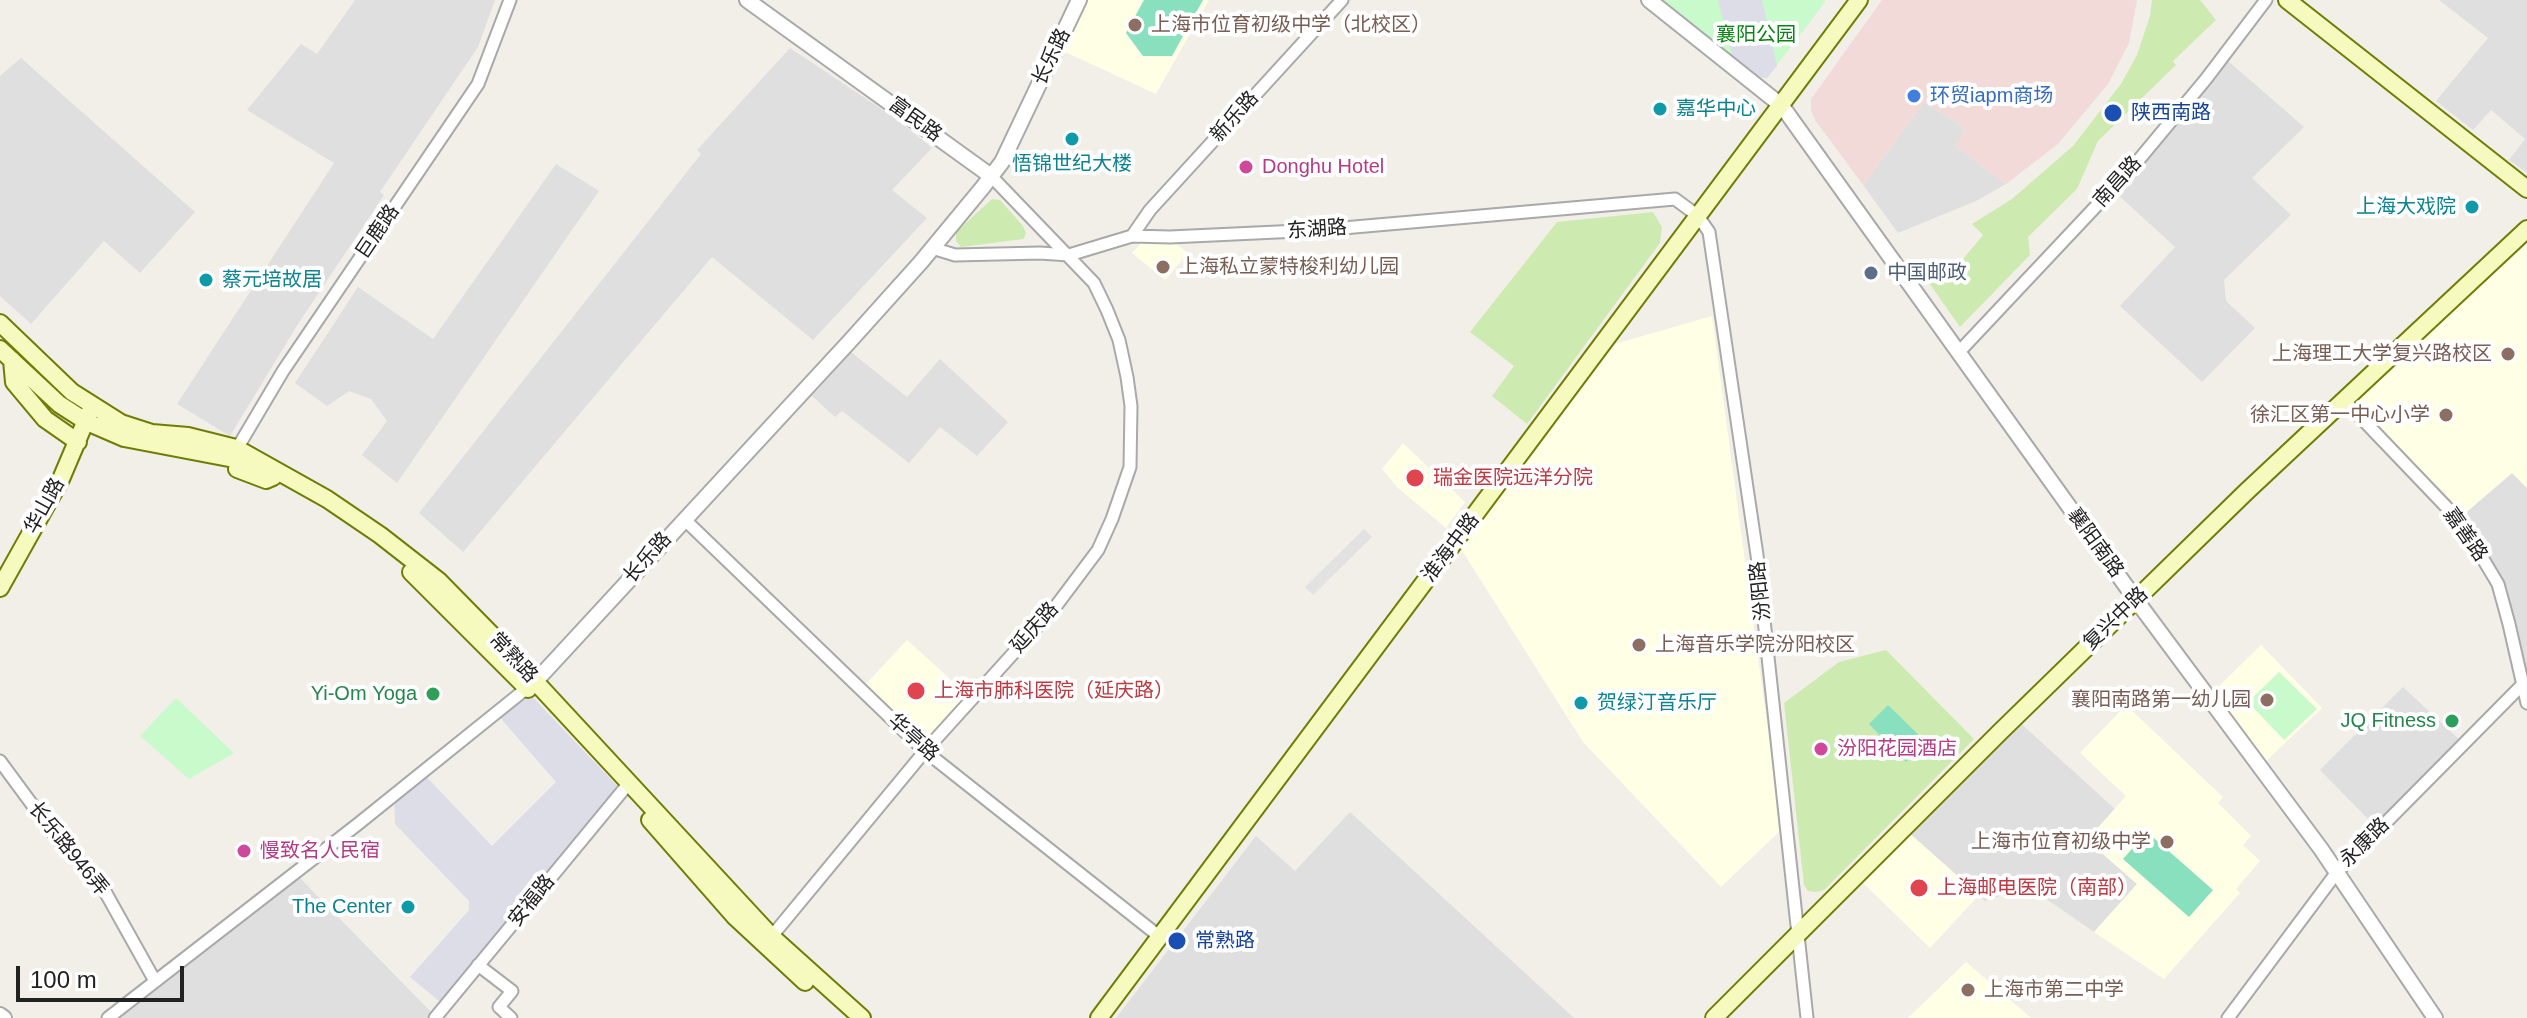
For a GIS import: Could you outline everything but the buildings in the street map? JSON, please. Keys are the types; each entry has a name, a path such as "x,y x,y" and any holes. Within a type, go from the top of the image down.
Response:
{"main road":[{"name":"淮海中路","path":"1099,1018 1859,0"},
{"path":"2287,0 2527,189"},
{"name":"复兴中路","path":"1714,1018 2136,600 2527,229"},
{"path":"0,323 72,392 92,404"},
{"path":"6,354 59,404 87,422"},
{"path":"6,354 14,382 45,419 78,442"},
{"name":"常熟路","path":"92,404 121,423 152,433 188,436 235,454 327,499 439,581 768,942 845,1018"},
{"name":"华山路","path":"0,588 61,479 92,404"},
{"name":"常熟路","path":"87,422 124,438 235,454 322,506 393,556 531,685"},
{"name":"常熟路","path":"87,422 93,433 124,445 230,467 266,480 273,477"},
{"name":"常熟路","path":"768,942 862,1018"}],"street":[{"name":"巨鹿路","path":"235,454 283,371 478,84 510,0"},
{"name":"富民路","path":"747,0 991,176 1069,255"},
{"name":"长乐路","path":"108,1018 531,685 932,248 991,176 1002,162 1079,0"},
{"name":"新乐路","path":"1132,236 1150,210 1342,0"},
{"name":"襄阳南路","path":"1649,0 1782,106 2136,600 2337,872 2435,1018"},
{"name":"南昌路","path":"1958,353 2132,168 2266,0"},
{"name":"东湖路","path":"932,248 955,255 1069,255 1132,236 1320,230 1675,199 1698,216"},
{"name":"汾阳路","path":"1698,216 1709,232 1757,555 1807,1018"},
{"name":"延庆路","path":"768,942 925,751 1056,606 1098,550 1112,519 1130,467 1131,406 1119,340 1094,283 1069,255"},
{"name":"嘉善路","path":"2344,400 2454,515 2474,544 2498,584 2527,703"},
{"name":"华亭路","path":"684,519 925,751 1160,937"},
{"name":"永康路","path":"2228,1018 2337,872 2522,685"},
{"name":"长乐路946弄","path":"0,761 59,841 98,879 155,981"},
{"name":"安福路","path":"435,1018 626,787"},
{"path":"478,965 512,991 499,1007 511,1018"}],"shaded area":[{"path":"355,0 495,0 478,47 380,192 384,195 298,324 230,436 177,404 334,163 247,110 301,44 317,54"},
{"name":"上海市位育初级中学（北校区）","path":"1088,0 1209,0 1156,94 1063,51"},
{"path":"1718,0 1762,0 1777,66 1767,78 1755,77 1734,62"},
{"name":"环贸iapm商场","path":"1882,0 2137,0 2129,43 2108,84 2058,144 2006,184 1955,146 1965,131 1959,124 1924,102 1863,185 1815,120 1811,99"},
{"path":"2439,0 2527,0 2527,173 2509,160 2525,139 2491,110 2473,130 2436,101 2488,38"},
{"path":"790,48 898,120 932,148 892,190 927,218 813,340 712,257 463,552 419,513 701,154 697,150"},
{"path":"21,58 195,212 140,273 104,241 31,324 0,296 0,76"},
{"path":"2227,60 2304,127 2252,178 2291,215 2224,280 2226,301 2255,328 2202,382 2120,306 2175,247 2116,193"},
{"path":"1924,102 1965,131 1955,146 2006,184 1976,201 1898,233 1863,185"},
{"path":"556,164 599,191 397,483 362,455 387,421 371,399 349,391 327,406 295,383 358,287 433,339"},
{"name":"上海私立蒙特梭利幼儿园","path":"1145,239 1171,240 1188,253 1165,280 1132,253"},
{"name":"徐汇区第一中心小学","path":"2527,244 2527,488 2512,473 2462,516 2449,498 2354,402"},
{"name":"上海音乐学院汾阳校区","path":"1712,316 1779,832 1721,887 1583,742 1461,549 1615,344"},
{"path":"851,352 907,397 940,359 1008,422 977,456 940,427 909,463 842,411 835,417 812,396"},
{"name":"瑞金医院远洋分院","path":"1403,443 1465,502 1446,528 1397,487 1382,469"},
{"path":"2513,472 2527,488 2527,686 2514,622 2476,537 2462,516"},
{"path":"1364,529 1372,537 1313,595 1305,587"},
{"name":"上海市肺科医院（延庆路）","path":"907,640 969,696 925,746 864,686"},
{"name":"襄阳南路第一幼儿园","path":"2261,645 2322,708 2265,762 2213,692"},
{"path":"2403,687 2461,741 2376,827 2320,770"},
{"path":"527,691 621,790 445,1006 410,977 469,910 469,901 395,824 394,794 422,772 492,846 556,782 496,713"},
{"name":"上海市位育初级中学","path":"2126,705 2223,797 2218,803 2251,836 2243,845 2260,861 2236,889 2240,893 2164,979 2094,932 2137,884 2087,840 2126,796 2080,753"},
{"path":"2018,721 2115,809 2087,840 2137,884 2094,932 2016,878 2000,896 1985,901 1908,832"},
{"path":"1350,812 1574,1018 1116,1018 1256,836 1295,871"},
{"name":"上海邮电医院（南部）","path":"1908,832 1979,895 1930,948 1860,880"},
{"path":"298,876 433,1014 430,1018 117,1018"},
{"name":"上海市第二中学","path":"1966,962 2031,1018 1908,1018"}],"green space":[{"path":"1144,0 1203,0 1172,56 1143,56 1126,33"},
{"name":"襄阳公园","path":"1652,0 1825,2 1767,78 1755,77"},
{"path":"2152,0 2200,0 2216,20 2173,61 2176,65 2098,141 2077,189 2028,237 2030,255 1960,327 1927,280 1934,269 1954,270 1983,235 1972,224 2012,199 2073,146 2121,84 2137,55"},
{"path":"992,199 1000,200 1023,226 1026,233 1024,239 961,247 956,241 956,232"},
{"path":"1653,212 1662,227 1660,243 1527,424 1492,396 1514,366 1470,332 1557,222"},
{"path":"1886,650 1974,739 1824,890 1808,891 1804,885 1784,703 1839,662"},
{"path":"2279,672 2317,709 2284,740 2248,702"},
{"path":"176,698 234,753 189,779 140,736"},
{"path":"1888,705 1926,742 1906,762 1869,724"},
{"path":"2147,832 2213,890 2189,917 2123,859"}],"place":[{"name":"上海市位育初级中学（北校区）","path":"1135,25"},
{"name":"环贸iapm商场","path":"1914,96"},
{"name":"嘉华中心","path":"1660,109"},
{"name":"陕西南路","path":"2113,113"},
{"name":"悟锦世纪大楼","path":"1072,139"},
{"name":"Donghu Hotel","path":"1246,167"},
{"name":"上海大戏院","path":"2472,207"},
{"name":"上海私立蒙特梭利幼儿园","path":"1163,267"},
{"name":"中国邮政","path":"1871,273"},
{"name":"蔡元培故居","path":"206,280"},
{"name":"上海理工大学复兴路校区","path":"2508,354"},
{"name":"徐汇区第一中心小学","path":"2446,415"},
{"name":"瑞金医院远洋分院","path":"1415,478"},
{"name":"上海音乐学院汾阳校区","path":"1639,645"},
{"name":"上海市肺科医院（延庆路）","path":"916,691"},
{"name":"Yi-Om Yoga","path":"433,694"},
{"name":"襄阳南路第一幼儿园","path":"2267,700"},
{"name":"贺绿汀音乐厅","path":"1581,703"},
{"name":"JQ Fitness","path":"2452,721"},
{"name":"汾阳花园酒店","path":"1821,749"},
{"name":"上海市位育初级中学","path":"2167,842"},
{"name":"慢致名人民宿","path":"244,851"},
{"name":"上海邮电医院（南部）","path":"1919,888"},
{"name":"The Center","path":"408,907"},
{"name":"常熟路","path":"1177,941"},
{"name":"上海市第二中学","path":"1968,990"}]}
